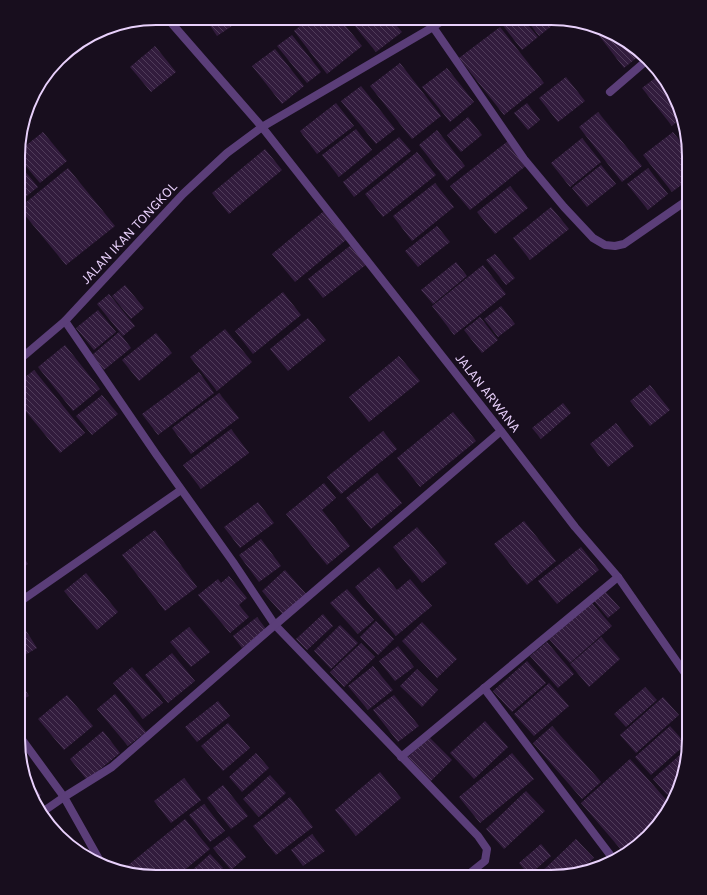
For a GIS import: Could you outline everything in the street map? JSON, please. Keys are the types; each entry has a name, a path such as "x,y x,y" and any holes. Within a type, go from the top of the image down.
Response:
{"street":[{"name":"JALAN ARWANA","path":"173,25 262,127 575,527 618,577 682,669"},
{"name":"JALAN IKAN TONGKOL","path":"25,353 65,321 183,194 226,153 262,127 436,25"},
{"path":"433,27 524,159 564,207 593,238 605,245 615,246 624,244 682,204"},
{"path":"610,92 643,64"},
{"path":"65,321 181,490 233,562 275,625 478,836 487,849 484,861 473,870"},
{"path":"46,810 112,767 501,431"},
{"path":"25,598 181,490"},
{"path":"401,757 618,577"},
{"path":"484,688 610,855"},
{"path":"25,744 64,797 97,855"}],"building":[{"path":"210,25 234,25 217,36"},
{"path":"301,25 345,25 362,46 327,74 294,31"},
{"path":"354,25 396,25 402,32 376,52"},
{"path":"503,25 528,25 538,37 522,50"},
{"path":"531,25 553,25 539,36"},
{"path":"500,27 544,83 504,115 459,58"},
{"path":"598,34 624,47 637,58 624,68"},
{"path":"292,35 321,72 307,83 277,46"},
{"path":"155,46 176,72 151,92 130,67"},
{"path":"275,49 304,86 282,104 252,66"},
{"path":"400,63 441,116 412,139 370,86"},
{"path":"447,68 474,102 450,122 422,87"},
{"path":"566,77 585,101 558,122 539,98"},
{"path":"655,78 660,83 672,106 678,121 672,126 642,88"},
{"path":"361,86 395,129 376,144 341,101"},
{"path":"336,103 354,126 317,154 300,131"},
{"path":"527,103 540,120 528,130 514,113"},
{"path":"598,112 642,166 622,182 579,127"},
{"path":"468,117 482,135 461,152 447,135"},
{"path":"356,129 372,150 339,177 322,155"},
{"path":"437,130 465,166 447,181 419,145"},
{"path":"43,132 67,161 40,183 25,165 26,146"},
{"path":"673,132 681,142 682,184 672,192 643,155"},
{"path":"399,137 411,151 354,197 343,182"},
{"path":"582,138 601,162 570,187 551,163"},
{"path":"508,141 527,165 470,210 450,186"},
{"path":"265,149 282,170 229,214 212,193"},
{"path":"417,152 436,175 383,217 365,194"},
{"path":"601,165 616,184 587,207 572,188"},
{"path":"68,168 115,226 66,265 25,215 25,203"},
{"path":"648,168 668,194 648,210 627,184"},
{"path":"25,171 38,187 25,197"},
{"path":"435,183 454,207 412,241 393,216"},
{"path":"510,186 528,208 495,234 477,212"},
{"path":"551,207 569,229 530,260 513,238"},
{"path":"324,211 347,239 295,282 272,254"},
{"path":"437,226 450,242 418,267 405,251"},
{"path":"351,245 367,264 323,298 308,279"},
{"path":"495,254 515,278 506,285 486,260"},
{"path":"456,262 467,276 433,304 421,290"},
{"path":"483,265 506,294 454,335 432,306"},
{"path":"125,285 144,308 131,319 112,296"},
{"path":"283,292 301,315 253,354 235,331"},
{"path":"109,294 135,326 123,336 97,304"},
{"path":"501,306 515,324 498,337 484,319"},
{"path":"98,310 116,332 94,350 76,328"},
{"path":"480,317 498,340 482,353 464,330"},
{"path":"308,318 326,340 288,371 270,349"},
{"path":"225,329 252,362 217,391 190,357"},
{"path":"119,332 131,348 104,370 92,355"},
{"path":"156,333 172,353 139,381 122,360"},
{"path":"65,345 100,389 73,411 38,367"},
{"path":"399,356 420,381 369,422 349,397"},
{"path":"34,370 85,433 60,453 25,410 25,377"},
{"path":"199,372 214,393 158,435 142,414"},
{"path":"650,385 670,410 650,426 630,401"},
{"path":"219,393 239,418 191,454 172,428"},
{"path":"102,395 118,414 92,435 76,416"},
{"path":"563,403 571,413 541,439 532,428"},
{"path":"453,412 476,441 420,487 397,458"},
{"path":"616,423 634,446 608,467 590,444"},
{"path":"231,429 249,453 201,489 183,465"},
{"path":"383,431 397,449 341,494 327,477"},
{"path":"377,473 402,503 371,529 346,498"},
{"path":"324,483 336,498 322,510 350,546 327,565 286,514"},
{"path":"258,502 274,523 240,548 224,527"},
{"path":"524,521 556,561 527,585 494,544"},
{"path":"417,527 447,563 422,583 393,547"},
{"path":"155,530 197,587 165,611 122,555"},
{"path":"261,539 281,566 259,582 239,555"},
{"path":"581,547 599,570 557,604 538,581"},
{"path":"379,567 397,590 410,579 432,606 396,636 355,587"},
{"path":"285,570 308,596 284,616 262,591"},
{"path":"86,573 118,612 97,630 64,591"},
{"path":"229,576 247,598 239,605 249,617 230,633 198,595 218,579 221,583"},
{"path":"347,589 374,620 358,634 330,603"},
{"path":"605,591 620,608 608,618 594,601"},
{"path":"592,603 612,626 570,663 549,639"},
{"path":"323,614 333,626 307,650 296,639"},
{"path":"257,617 266,629 242,648 233,636"},
{"path":"376,621 394,639 378,655 360,637"},
{"path":"422,622 457,659 437,678 402,641"},
{"path":"340,625 358,643 331,669 314,651"},
{"path":"189,627 210,652 191,667 170,642"},
{"path":"25,629 37,648 25,655"},
{"path":"601,637 620,659 589,687 570,664"},
{"path":"547,642 574,674 558,688 530,656"},
{"path":"361,643 375,657 344,687 330,672"},
{"path":"398,646 414,667 395,681 379,661"},
{"path":"172,653 195,681 168,703 145,675"},
{"path":"527,661 546,683 512,712 493,691"},
{"path":"373,666 393,690 368,710 348,686"},
{"path":"132,667 163,703 143,719 113,683"},
{"path":"417,669 438,690 422,707 400,686"},
{"path":"549,683 569,706 534,736 514,714"},
{"path":"645,687 657,700 626,727 614,714"},
{"path":"25,689 29,696 25,698"},
{"path":"115,694 146,732 128,746 97,709"},
{"path":"67,695 93,726 64,750 38,719"},
{"path":"394,695 419,726 398,742 373,710"},
{"path":"663,697 679,715 636,753 620,735"},
{"path":"218,701 230,716 197,742 185,727"},
{"path":"485,721 508,747 474,779 450,753"},
{"path":"228,723 250,748 223,771 201,746"},
{"path":"552,726 601,782 582,799 533,743"},
{"path":"670,726 682,740 682,748 651,775 635,757"},
{"path":"103,731 120,753 87,780 70,759"},
{"path":"429,737 452,760 430,782 406,759"},
{"path":"256,753 269,768 242,792 229,777"},
{"path":"512,753 534,779 480,823 459,797"},
{"path":"681,754 675,781 670,793 667,795 653,779"},
{"path":"630,759 666,800 660,812 644,832 621,849 581,803"},
{"path":"380,772 401,798 356,836 335,810"},
{"path":"270,775 286,793 259,817 243,799"},
{"path":"184,778 201,800 171,823 154,801"},
{"path":"223,785 248,816 231,829 207,798"},
{"path":"34,787 41,795 39,796"},
{"path":"526,791 545,811 504,849 486,829"},
{"path":"290,797 313,827 276,855 253,826"},
{"path":"204,804 225,831 210,842 189,815"},
{"path":"185,819 210,849 184,870 148,870 127,866"},
{"path":"312,834 325,851 303,866 291,850"},
{"path":"229,836 246,857 231,870 213,848"},
{"path":"576,839 594,858 585,866 559,870 543,870"},
{"path":"541,844 551,856 535,870 525,870 519,863"},
{"path":"210,854 223,868 221,870 193,870"}]}
